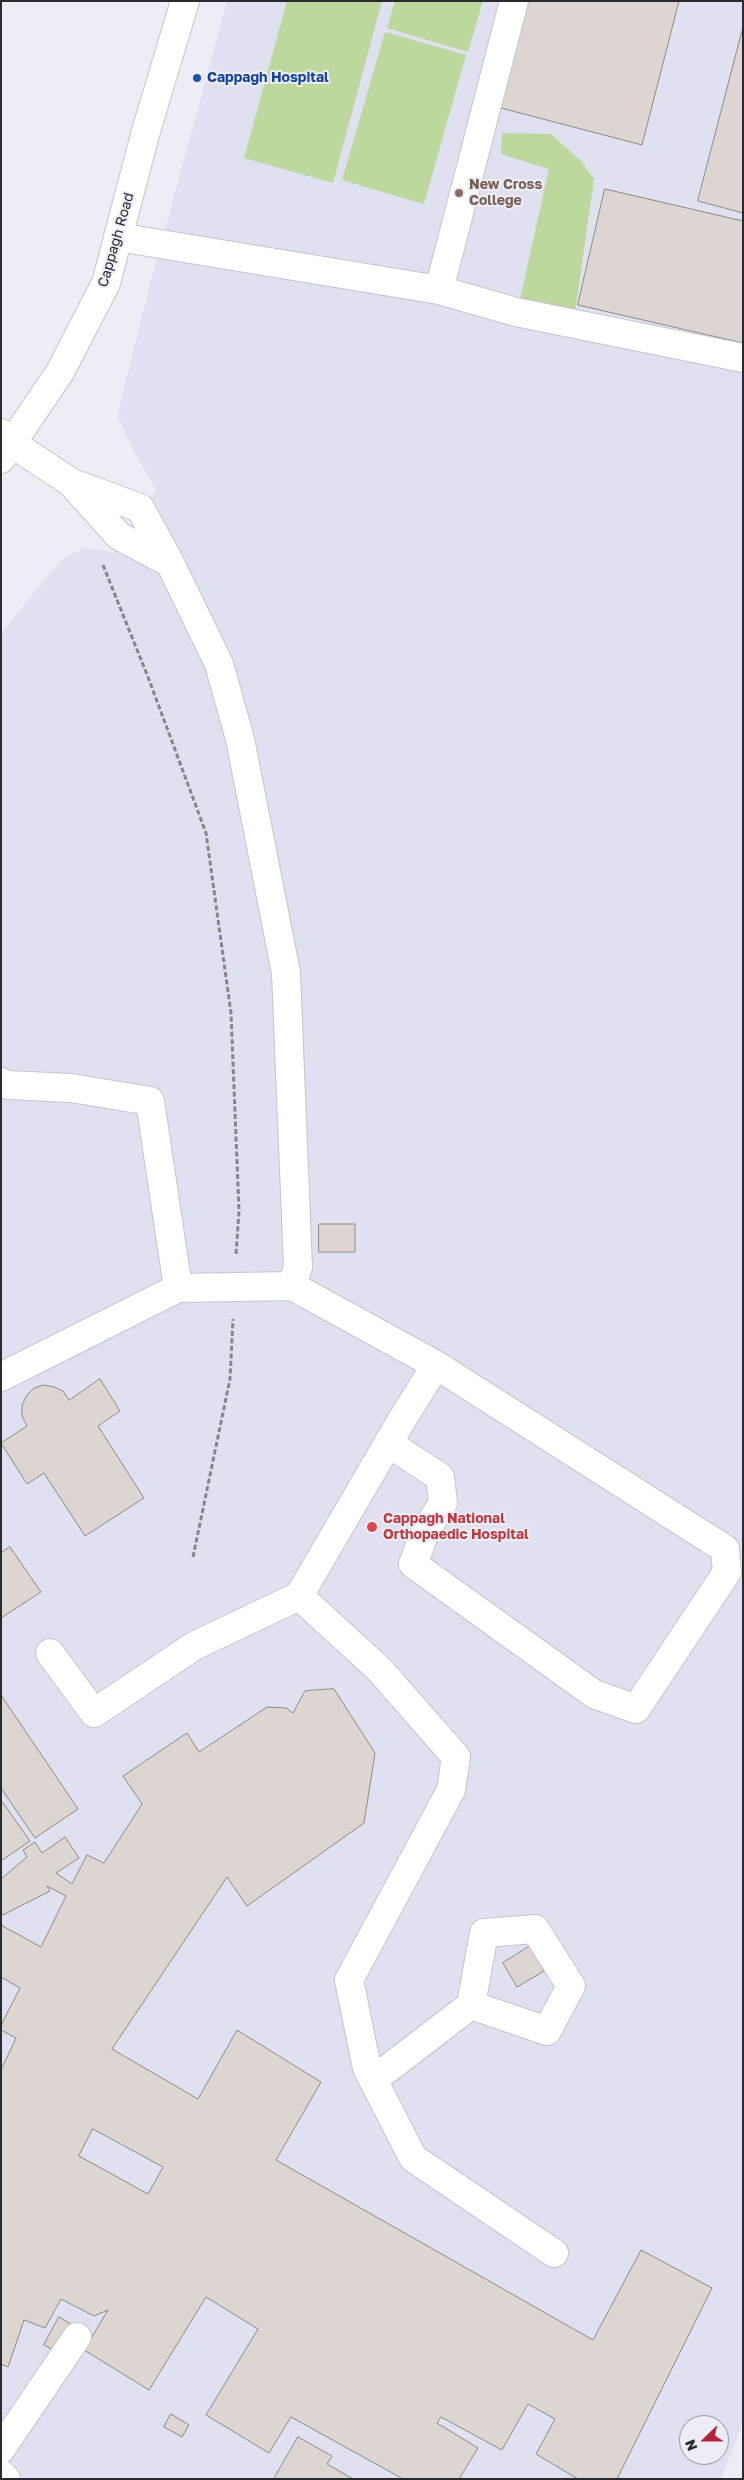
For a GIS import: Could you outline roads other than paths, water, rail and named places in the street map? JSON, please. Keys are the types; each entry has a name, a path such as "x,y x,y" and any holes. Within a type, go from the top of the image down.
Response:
{"street":[{"name":"Cappagh Road","path":"5,445 60,372 106,283 146,132 185,1"},
{"path":"439,290 514,1"},
{"path":"118,237 439,290 516,312 743,358"},
{"path":"5,445 72,483 140,508 170,563 219,664 238,730 286,973 298,1267 292,1286"},
{"path":"1,1082 8,1085 71,1088 150,1101 178,1288"},
{"path":"1,1377 178,1288 292,1286 436,1365 725,1549 727,1572 636,1709 594,1694 412,1564 426,1530 443,1503 440,1477 388,1443"},
{"path":"50,1653 94,1713 194,1646 299,1596 436,1365"},
{"path":"299,1596 379,1669 456,1757 451,1790 349,1980 367,2068 413,2158 554,2253"},
{"path":"373,2080 471,2005"},
{"path":"1,2449 77,2337"},
{"path":"1,2474 6,2479"}],"place":[{"name":"Cappagh Hospital","path":"197,78"},
{"name":"New Cross College","path":"459,193"},
{"name":"Cappagh National Orthopaedic Hospital","path":"372,1527"}]}
